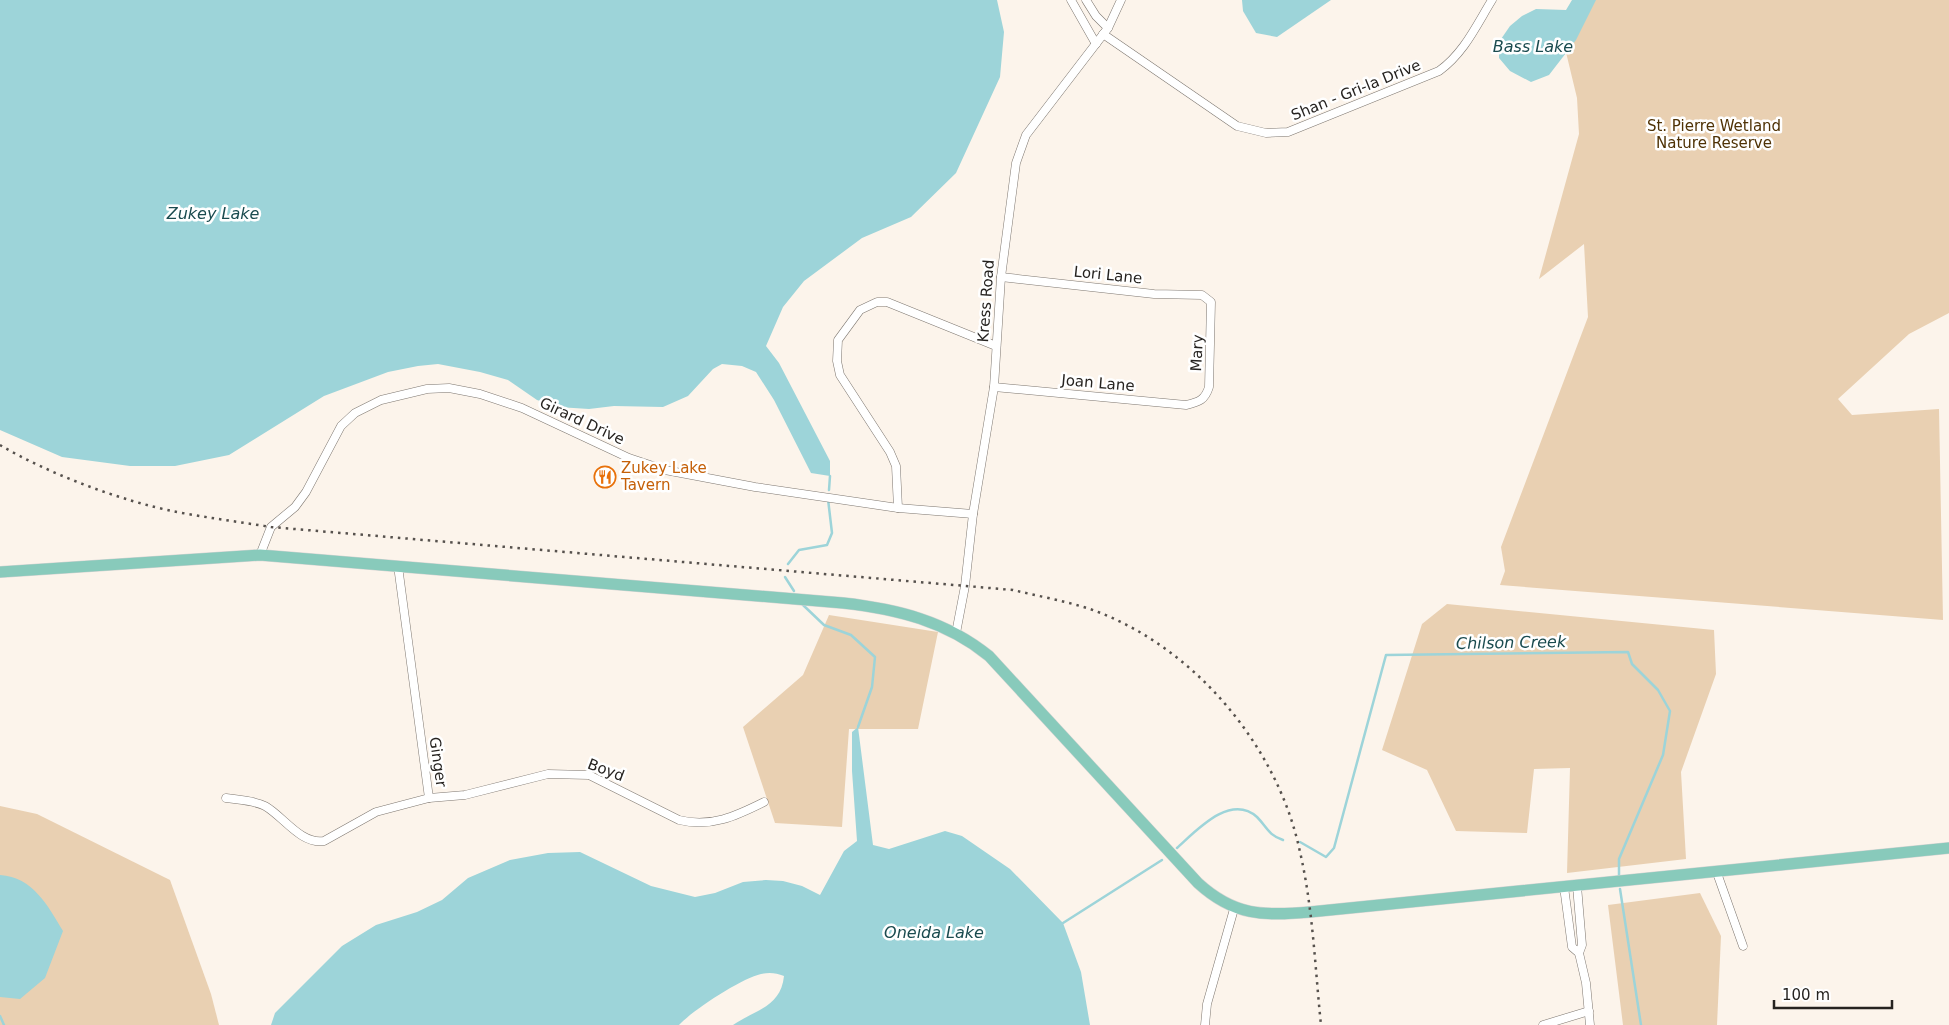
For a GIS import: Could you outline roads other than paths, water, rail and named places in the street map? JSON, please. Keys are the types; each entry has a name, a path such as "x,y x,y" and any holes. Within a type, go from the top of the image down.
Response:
{"main road":[{"path":"0,572 260,555 864,605 914,615 936,623 979,647 1004,670 1120,800 1208,892 1234,909 1274,915 1949,848"}],"street":[{"path":"1072,0 1096,44"},
{"name":"Shan - Gri-la Drive","path":"1086,0 1106,31 1237,126 1266,133 1288,132 1439,71 1453,61 1492,0"},
{"name":"Kress Road","path":"956,634 965,586 973,514 994,387 1000,277 1016,163 1026,135 1106,31 1121,0"},
{"name":"Lori Lane","path":"1000,277 1154,294 1202,295 1211,302"},
{"path":"898,508 896,466 890,452 840,375 837,361 838,340 860,310 877,302 887,302 996,346"},
{"name":"Mary","path":"1200,402 1209,387 1211,302"},
{"name":"Joan Lane","path":"994,387 1186,405 1200,402"},
{"name":"Girard Drive","path":"260,555 272,527 295,507 306,492 341,426 355,413 381,400 427,389 449,388 480,394 522,408 629,458 665,470 755,487 898,508 973,514"},
{"name":"Ginger","path":"226,798 257,802 267,807 303,836 316,842 324,841 376,812 429,798 398,566"},
{"name":"Boyd","path":"429,798 465,795 531,777 572,773 601,779 654,808 692,823 709,824 726,819 764,802"},
{"path":"1717,872 1743,946"},
{"path":"1577,886 1582,945 1579,953 1586,983 1590,1025"},
{"path":"1564,887 1572,947 1579,953"},
{"path":"1205,1025 1207,1004 1234,909"},
{"path":"1543,1025 1589,1011"}],"water":[{"name":"Zukey Lake","path":"0,0 997,0 1004,32 1000,77 956,173 911,217 862,238 804,281 783,307 766,346 779,363 830,461 830,476 811,473 774,400 756,372 742,366 722,364 713,369 688,396 663,407 614,406 589,409 558,407 537,400 508,380 480,372 438,364 418,366 388,372 324,396 229,455 175,466 130,466 62,457 0,430"},
{"path":"1242,0 1331,0 1277,37 1256,33 1243,11"},
{"name":"Bass Lake","path":"1572,0 1596,0 1576,40 1549,75 1531,82 1510,71 1499,58 1499,42 1510,26 1522,16 1536,9 1566,10"},
{"name":"Oneida Lake","path":"858,727 873,845 889,849 945,831 962,836 1010,869 1063,923 1081,972 1090,1025 733,1025 766,1006 778,995 784,976 770,973 753,977 730,988 695,1011 679,1025 271,1025 275,1013 342,946 376,925 417,912 442,900 468,878 510,860 548,853 580,852 651,886 695,897 715,893 743,882 766,880 783,881 802,886 820,895 844,851 857,841 852,771 852,732"},
{"path":"0,875 22,881 38,894 63,931 45,978 20,999 0,997"}],"waterway":[{"path":"829,490 830,476"},
{"path":"788,564 799,550 827,545 832,533 828,499"},
{"path":"785,577 794,591"},
{"path":"803,605 824,625 851,635 875,657 872,687 858,727"},
{"name":"Chilson Creek","path":"1300,842 1326,857 1334,848 1386,655 1628,652 1632,664 1658,690 1670,711 1663,755 1619,859 1619,877"},
{"name":"Chilson Creek","path":"1177,848 1214,817 1236,809 1247,811 1257,817 1271,833 1283,840"},
{"name":"Chilson Creek","path":"1063,923 1162,860"},
{"name":"Chilson Creek","path":"1620,889 1641,1025"},
{"path":"0,1016 4,1025"}],"railway":[{"path":"0,445 40,466 109,494 155,507 213,518 271,527 1013,590 1090,609 1128,625 1163,647 1196,674 1225,704 1251,738 1272,774 1289,813 1300,852 1311,916 1321,1025"}],"place":[{"name":"Zukey Lake Tavern","path":"605,477"}],"park label":[{"name":"St. Pierre Wetland Nature Reserve","path":"1714,134"}]}
